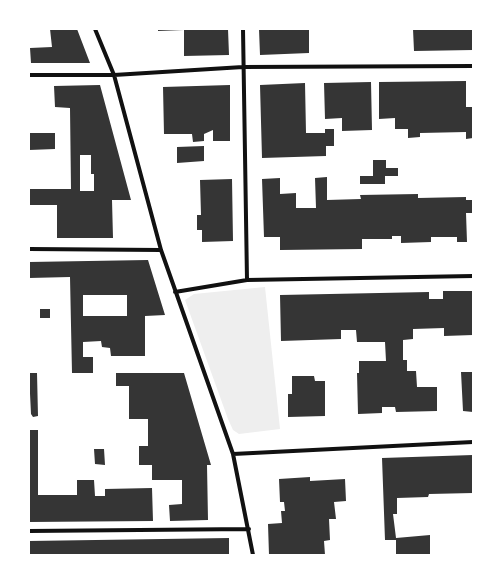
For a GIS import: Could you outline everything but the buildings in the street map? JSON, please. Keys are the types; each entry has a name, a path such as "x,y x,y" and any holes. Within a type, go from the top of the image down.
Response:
{"street":[{"path":"95,29 114,75 161,250 233,454 253,555"},
{"path":"243,29 247,280"},
{"path":"29,75 114,75 243,67 473,66"},
{"path":"29,249 161,250"},
{"path":"175,292 247,280 473,276"},
{"path":"233,454 473,442"},
{"path":"29,531 249,529"}],"shaded area":[{"path":"265,287 280,429 239,434 233,430 228,419 185,300 194,294"}]}
